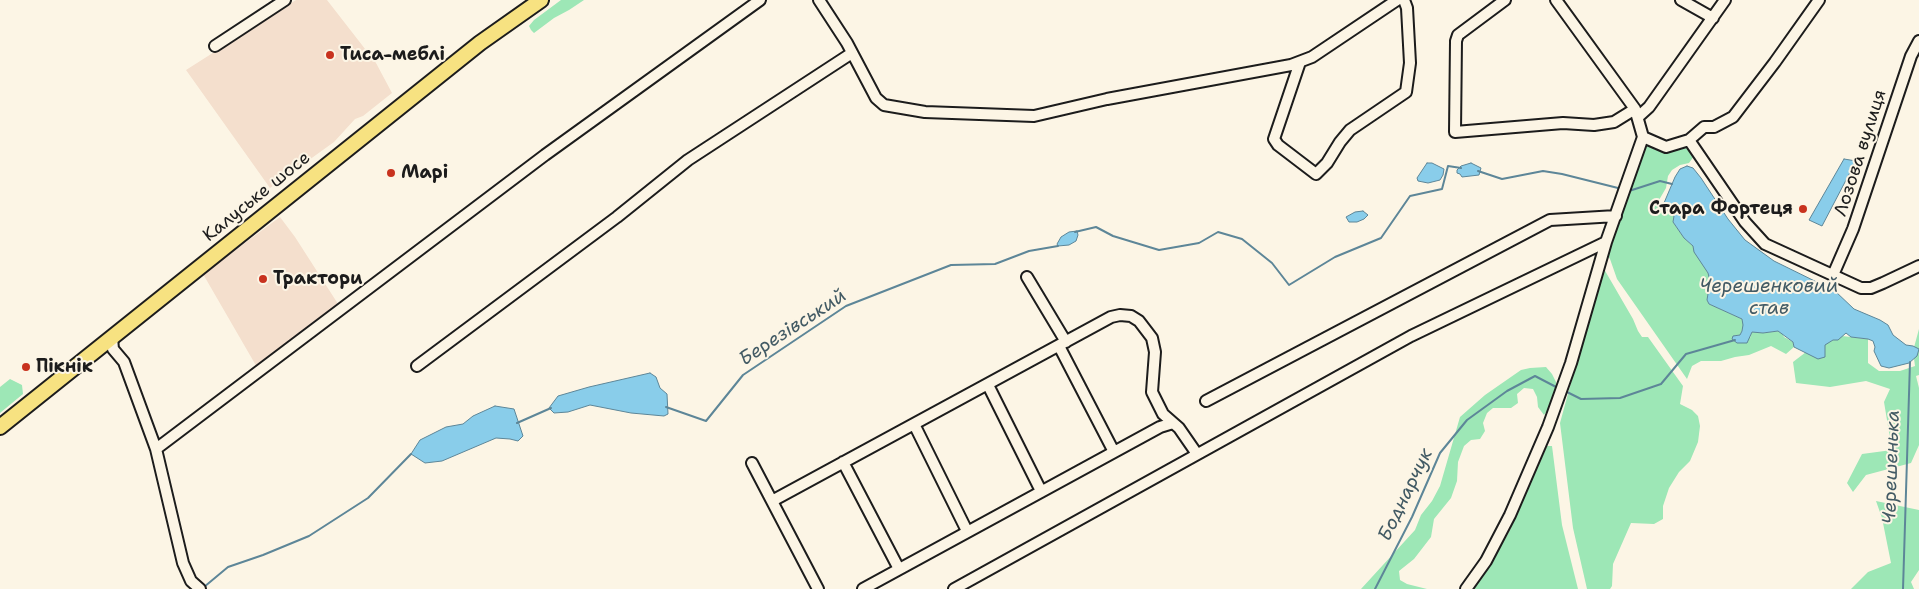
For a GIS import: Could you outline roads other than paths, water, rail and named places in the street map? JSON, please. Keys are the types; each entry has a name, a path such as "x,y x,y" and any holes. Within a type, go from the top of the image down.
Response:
{"main road":[{"name":"Калуське шосе","path":"0,427 480,43 541,0"}],"street":[{"path":"215,46 285,0"},
{"path":"156,449 545,155 760,0"},
{"path":"819,0 852,53 876,98 884,105 925,112 1034,116 1114,98 1300,62 1312,57 1397,0"},
{"path":"1300,62 1274,139 1278,145 1316,174 1327,163 1350,130 1406,92 1410,63 1407,8 1404,0"},
{"path":"1505,0 1458,35 1456,42 1455,132 1562,124 1594,125 1614,122 1637,113 1649,107 1725,0"},
{"path":"1466,589 1486,561 1510,515 1548,428 1606,242 1643,137 1637,113 1556,0"},
{"path":"1681,0 1713,18"},
{"path":"1643,137 1666,147 1689,140 1704,127 1714,127 1733,117 1819,0"},
{"name":"Лозова вулиця","path":"1833,276 1853,229 1911,56 1919,41"},
{"path":"417,366 617,217 688,160 852,53"},
{"path":"1689,140 1745,222 1765,244 1861,288 1871,288 1919,266"},
{"path":"1206,402 1550,220 1616,216"},
{"path":"954,589 1411,336 1606,242"},
{"path":"1027,277 1062,344 1114,452"},
{"path":"772,501 1112,317 1120,315 1131,316 1138,321 1152,338 1155,352 1152,392 1163,414 1173,423 1197,454"},
{"path":"112,338 113,349 124,362 156,449 190,581 200,589"},
{"path":"988,385 1041,491"},
{"path":"863,589 1160,427 1173,423"},
{"path":"914,424 967,531"},
{"path":"843,462 899,569"},
{"path":"752,463 818,589"}],"water":[{"path":"1844,159 1856,161 1822,226 1809,220"},
{"path":"1427,163 1432,163 1444,169 1440,180 1428,183 1418,181 1417,178"},
{"path":"1471,163 1481,168 1479,175 1462,177 1457,173 1461,166"},
{"name":"Черешенковий став","path":"1687,166 1693,168 1701,178 1728,219 1745,240 1774,261 1835,291 1854,309 1888,325 1893,335 1906,345 1919,349 1917,356 1909,363 1889,368 1881,366 1874,351 1873,341 1851,337 1846,333 1838,340 1833,340 1825,345 1825,357 1818,359 1794,347 1793,342 1778,331 1752,332 1747,343 1737,343 1732,339 1733,336 1740,335 1742,331 1742,319 1709,304 1707,300 1710,281 1708,273 1694,252 1693,246 1684,238 1673,222 1674,216 1665,208 1664,203 1675,177 1680,169"},
{"path":"1363,211 1368,215 1357,222 1349,222 1346,217 1355,212"},
{"path":"1077,231 1076,241 1069,245 1058,246 1057,244 1061,237 1069,232"},
{"path":"650,373 656,377 660,388 667,394 668,414 664,416 631,413 590,405 568,412 554,413 549,408 558,396"},
{"path":"495,406 514,409 523,436 518,441 496,438 442,461 425,463 411,454 420,440 446,427 463,424 473,416"}],"waterway":[{"name":"Березівський","path":"1075,232 1096,227 1113,236 1159,250 1199,243 1218,232 1242,239 1272,263 1289,285 1335,257 1381,238 1410,196 1442,189 1448,166 1461,168"},
{"name":"Березівський","path":"1478,171 1502,179 1543,171 1622,189"},
{"name":"Березівський","path":"1629,191 1660,181 1672,184"},
{"name":"Березівський","path":"666,407 706,421 743,375 846,306 951,265 995,264 1029,251 1058,246"},
{"name":"Боднарчук","path":"1565,391 1581,399 1620,398 1661,384 1686,354 1735,340"},
{"name":"Черешенька","path":"1903,589 1910,362"},
{"name":"Боднарчук","path":"1375,589 1412,517 1440,453 1467,420 1507,391 1535,376 1558,388"},
{"name":"Березівський","path":"517,423 551,408"},
{"name":"Березівський","path":"204,587 228,567 309,536 368,498 411,454"}],"place":[{"name":"Тиса-меблі","path":"330,55"},
{"name":"Марі","path":"391,173"},
{"name":"Стара Фортеця","path":"1803,209"},
{"name":"Трактори","path":"263,279"},
{"name":"Пікнік","path":"26,367"}]}
